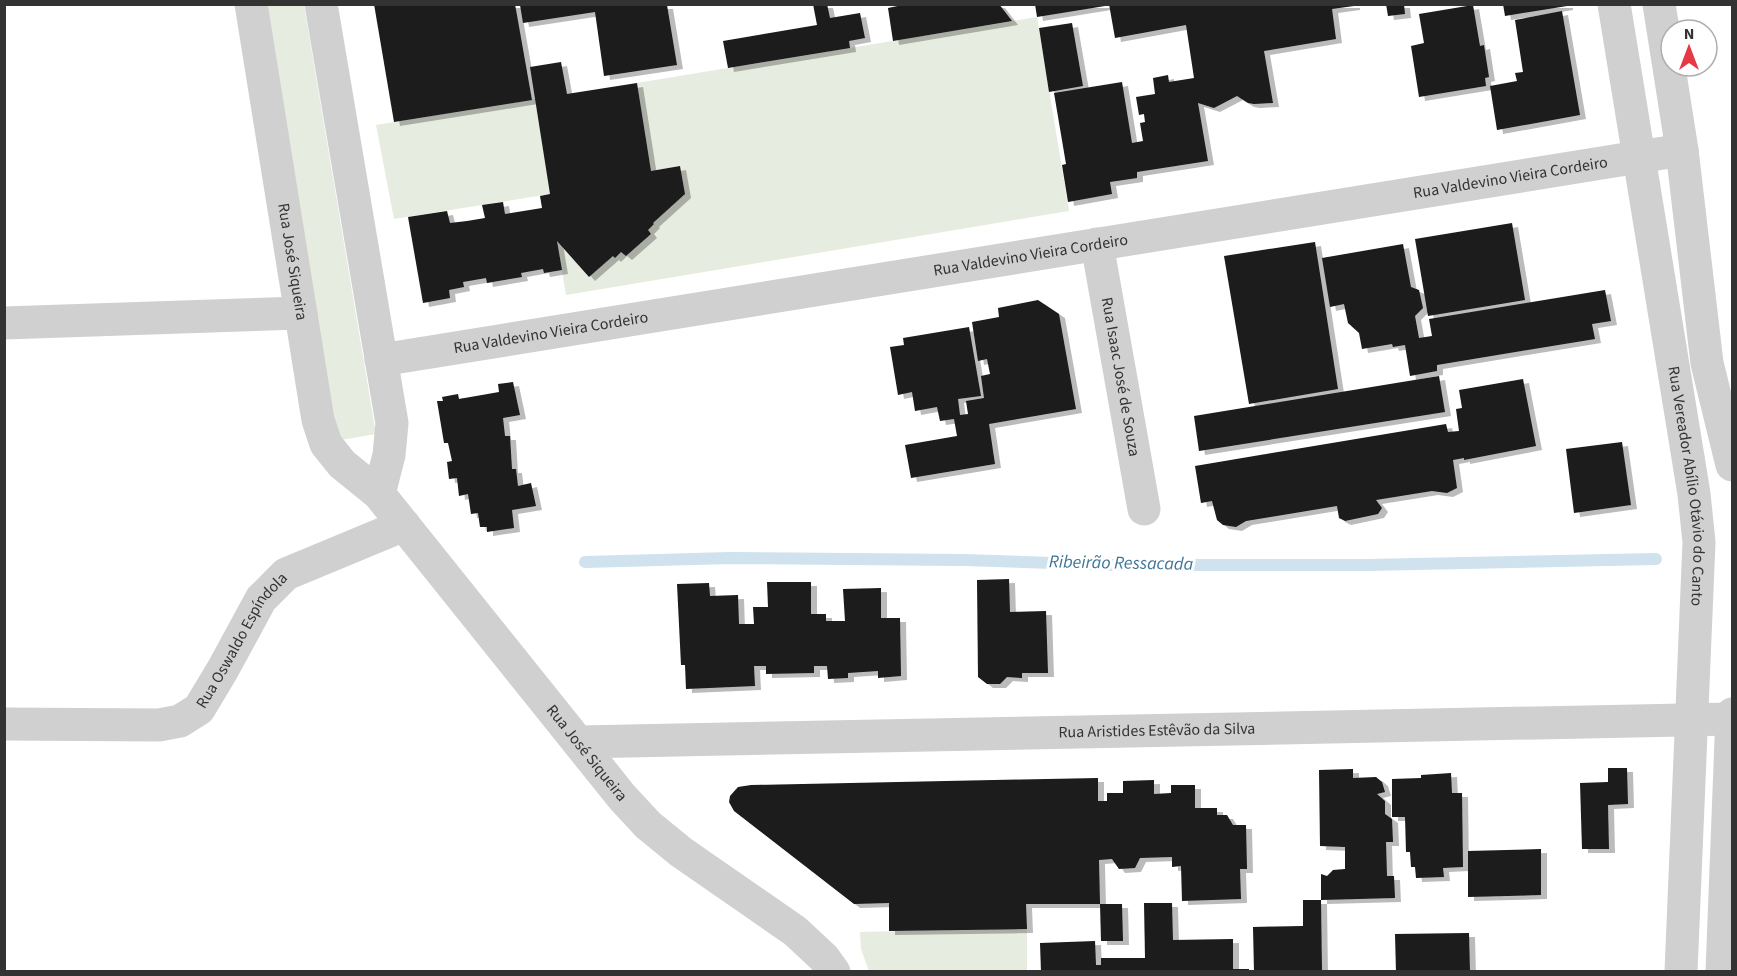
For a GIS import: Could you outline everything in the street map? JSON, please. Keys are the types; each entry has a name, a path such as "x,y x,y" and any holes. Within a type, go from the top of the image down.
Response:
{"street":[{"name":"Rua José Siqueira","path":"251,4 318,420 326,444 342,464 379,494 622,797 648,825 681,852 795,931 824,958 834,972"},
{"path":"321,4 392,423 389,455 379,494"},
{"name":"Rua Vereador Abílio Otávio do Canto","path":"1614,4 1694,494 1699,542 1681,972"},
{"name":"Rua Vereador Abílio Otávio do Canto","path":"1659,4 1682,150 1720,362 1732,465"},
{"name":"Rua Valdevino Vieira Cordeiro","path":"381,360 1682,150"},
{"name":"Rua Isaac José de Souza","path":"1097,244 1144,509"},
{"path":"4,323 301,313"},
{"path":"1674,369 1720,362"},
{"name":"Rua Oswaldo Espíndola","path":"4,724 159,725 180,721 199,709 224,669 261,599 286,573 404,525"},
{"path":"1722,972 1732,714"},
{"name":"Rua Aristides Estêvão da Silva","path":"579,742 1732,719"}],"shaded area":[{"path":"264,5 304,5 376,434 335,441"},
{"path":"1037,17 1069,211 566,295 557,241 589,277 613,256 621,252 626,256 651,234 648,230 654,225 653,223 685,194 680,166 651,171 637,83"},
{"path":"535,99 550,194 394,219 376,125"},
{"path":"1027,928 1027,971 869,971 861,949 860,932"}],"building":[{"path":"374,4 515,4 532,100 394,122"},
{"path":"813,4 827,4 830,18 860,13 865,38 849,41 850,48 728,68 723,41 817,25"},
{"path":"907,4 999,4 1012,21 893,41 888,8"},
{"path":"1035,4 1105,4 1105,6 1037,17"},
{"path":"1109,4 1354,4 1354,6 1332,9 1336,39 1264,51 1273,103 1248,103 1237,96 1214,108 1198,103 1208,161 1137,172 1137,178 1110,182 1112,194 1068,202 1062,165 1066,164 1054,93 1122,82 1132,143 1143,141 1140,123 1145,122 1144,114 1139,115 1136,97 1155,94 1153,78 1168,75 1169,82 1194,78 1186,25 1115,38"},
{"path":"1386,4 1404,4 1405,14 1388,16"},
{"path":"1503,4 1567,4 1567,6 1505,16"},
{"path":"520,5 667,5 677,65 604,76 595,12 523,23"},
{"path":"1473,5 1480,46 1484,45 1489,77 1485,78 1486,86 1419,97 1411,46 1424,43 1419,14"},
{"path":"1562,11 1580,115 1497,130 1490,86 1517,81 1515,73 1523,72 1515,20"},
{"path":"1072,23 1083,86 1049,92 1039,28"},
{"path":"561,62 567,94 637,83 651,171 680,166 685,194 653,223 648,230 651,234 626,256 621,252 615,258 613,256 589,277 557,241 562,270 544,273 543,269 521,273 522,277 487,283 486,278 463,282 464,287 449,290 450,298 423,303 408,217 447,211 450,223 485,218 482,205 503,202 505,214 542,208 540,196 550,194 530,67"},
{"path":"1512,223 1525,300 1428,316 1415,239"},
{"path":"1315,242 1338,389 1249,404 1224,256"},
{"path":"1403,244 1411,287 1419,290 1423,308 1415,316 1419,338 1432,336 1429,319 1605,290 1611,321 1592,324 1595,339 1437,365 1437,371 1410,376 1405,345 1393,347 1392,344 1362,349 1359,333 1348,323 1344,304 1330,307 1322,258"},
{"path":"1038,300 1059,314 1076,409 989,424 995,464 911,478 905,445 957,436 954,419 940,421 937,407 915,411 912,392 898,395 890,347 904,345 903,338 969,327 981,396 958,399 960,415 968,414 966,401 984,398 981,376 990,374 987,359 978,361 972,322 999,317 998,308"},
{"path":"1439,376 1445,412 1199,451 1194,416"},
{"path":"1523,379 1536,446 1464,460 1464,458 1453,460 1457,488 1447,493 1432,491 1376,500 1382,508 1378,514 1345,521 1339,518 1337,506 1246,521 1236,527 1223,525 1217,520 1212,501 1201,503 1195,466 1446,424 1448,432 1459,431 1456,409 1462,408 1459,390"},
{"path":"513,382 520,415 503,418 505,436 510,436 512,469 516,469 518,486 531,483 536,506 512,510 514,528 487,532 487,527 480,527 478,513 471,514 468,494 459,496 457,478 449,479 447,462 452,461 448,443 444,443 437,401 443,401 442,397 458,394 459,399 499,392 498,384"},
{"path":"1622,442 1631,505 1574,513 1566,449"},
{"path":"1009,579 1010,612 1046,611 1048,673 1022,673 1022,678 1007,677 1000,684 987,684 978,677 977,580"},
{"path":"767,582 811,582 811,614 826,614 826,621 845,621 843,589 881,588 881,618 900,618 901,676 878,678 878,671 848,673 848,678 828,679 827,666 814,666 814,673 766,674 766,666 754,666 755,686 686,689 685,665 681,665 677,584 709,583 710,596 738,595 739,624 754,624 753,607 768,607"},
{"path":"1608,768 1627,768 1628,804 1608,805 1609,849 1582,849 1580,783 1608,782"},
{"path":"1353,769 1353,778 1376,777 1382,782 1385,792 1377,794 1385,801 1385,814 1392,819 1393,842 1386,842 1387,876 1394,876 1395,898 1321,900 1321,874 1327,876 1333,870 1345,869 1345,847 1320,846 1319,770"},
{"path":"1451,773 1452,793 1462,793 1463,867 1443,868 1444,877 1416,878 1415,867 1411,867 1410,852 1406,852 1405,817 1392,817 1392,779 1421,778 1421,775"},
{"path":"1098,778 1098,801 1107,801 1107,793 1123,793 1123,781 1154,780 1154,794 1171,793 1171,785 1195,785 1195,808 1217,808 1217,815 1227,815 1233,825 1246,825 1247,869 1240,869 1241,899 1182,901 1181,866 1172,867 1172,857 1140,858 1135,868 1119,869 1112,859 1099,860 1100,904 1026,904 1027,929 889,931 889,903 854,904 734,811 729,802 730,796 738,787 751,785"},
{"path":"1541,849 1541,895 1468,897 1468,851"},
{"path":"1303,900 1321,900 1322,972 1254,972 1253,927 1303,926"},
{"path":"1144,903 1172,903 1173,940 1233,939 1233,969 1249,969 1249,972 1041,972 1040,943 1095,941 1096,965 1101,965 1101,958 1145,958"},
{"path":"1100,904 1122,904 1123,941 1101,941"},
{"path":"1469,933 1470,972 1396,972 1395,934"}],"waterway":[{"name":"Ribeirão Ressacada","path":"585,562 730,558 963,560 1112,565 1367,565 1656,559"}]}
